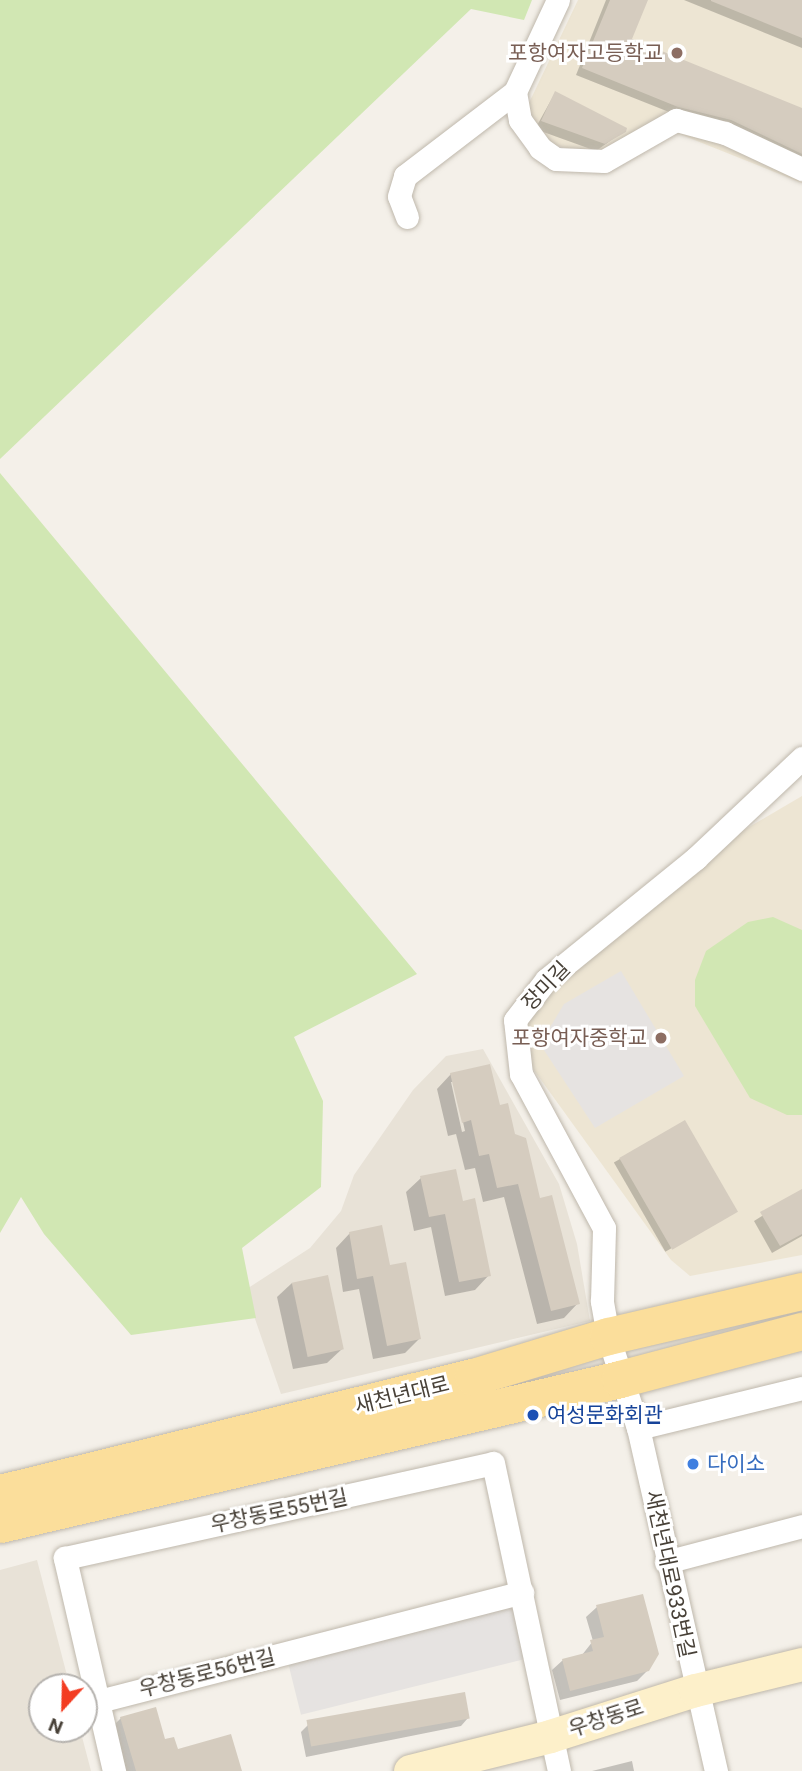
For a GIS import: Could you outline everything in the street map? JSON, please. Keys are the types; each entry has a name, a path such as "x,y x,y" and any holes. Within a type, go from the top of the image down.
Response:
{"main road":[{"name":"새천년대로","path":"0,1493 473,1377 608,1336 802,1292"},
{"name":"새천년대로","path":"0,1524 620,1379 802,1331"},
{"name":"우창동로","path":"410,1771 550,1737 695,1690 802,1664"}],"street":[{"path":"407,217 399,196 405,176 515,92 558,0"},
{"path":"515,92 520,120 540,148 556,159 604,161 676,120 725,133 802,169"},
{"name":"장미길","path":"620,1379 602,1301 604,1228 521,1074 515,1020 546,980 696,858 802,758"},
{"name":"새천년대로933번길","path":"620,1379 638,1428 695,1690 716,1771"},
{"path":"638,1428 802,1388"},
{"name":"우창동로55번길","path":"99,1701 65,1558 493,1463 522,1592"},
{"path":"666,1562 802,1526"},
{"path":"522,1592 559,1771"},
{"name":"우창동로56번길","path":"99,1701 522,1592"},
{"path":"99,1701 114,1771"}],"shaded area":[{"name":"포항여자고등학교","path":"578,0 802,0 802,183 662,127 595,157 532,138 528,105"},
{"name":"포항여자중학교","path":"802,796 802,1255 690,1276 671,1260 523,1055 515,1020 696,858"},
{"path":"621,971 684,1076 595,1128 540,1044 564,1004"},
{"path":"483,1049 559,1184 577,1244 590,1321 281,1394 245,1290 310,1248 341,1211 354,1175 413,1090 446,1056"},
{"path":"37,1560 66,1673 28,1673 28,1743 84,1743 91,1771 0,1771 0,1570"},
{"path":"514,1606 527,1658 301,1715 288,1662"}],"green space":[{"path":"0,0 532,0 524,20 471,9 0,459"},
{"path":"0,473 417,974 294,1037 323,1101 321,1187 242,1248 256,1318 131,1335 44,1234 21,1197 0,1233"},
{"path":"773,917 802,930 802,1115 787,1115 750,1098 695,1006 695,980 706,951 748,922"}],"building":[{"path":"610,0 648,0 632,39 802,108 802,154 731,120 678,107 582,68"},
{"path":"802,0 802,38 711,1"},
{"path":"555,91 627,128 626,132 605,144 541,121"},
{"path":"490,1064 500,1105 508,1103 515,1134 526,1138 540,1198 552,1195 580,1304 551,1311 518,1184 497,1188 489,1154 479,1156 471,1120 462,1123 450,1073"},
{"path":"685,1120 738,1212 672,1250 619,1158"},
{"path":"456,1169 463,1201 475,1198 491,1276 459,1282 445,1214 429,1217 420,1176"},
{"path":"802,1189 802,1234 780,1246 760,1212"},
{"path":"382,1225 390,1265 406,1262 421,1339 387,1346 373,1276 357,1279 349,1232"},
{"path":"328,1275 344,1349 308,1357 292,1283"},
{"path":"643,1594 659,1654 649,1671 570,1691 562,1659 593,1651 590,1640 604,1637 596,1605"},
{"path":"465,1692 470,1719 311,1747 306,1720"},
{"path":"156,1707 165,1739 174,1737 178,1749 231,1734 242,1771 136,1771 120,1717"}],"place":[{"name":"포항여자고등학교","path":"677,53"},
{"name":"포항여자중학교","path":"661,1038"},
{"name":"여성문화회관","path":"533,1415"},
{"name":"다이소","path":"693,1464"}]}
